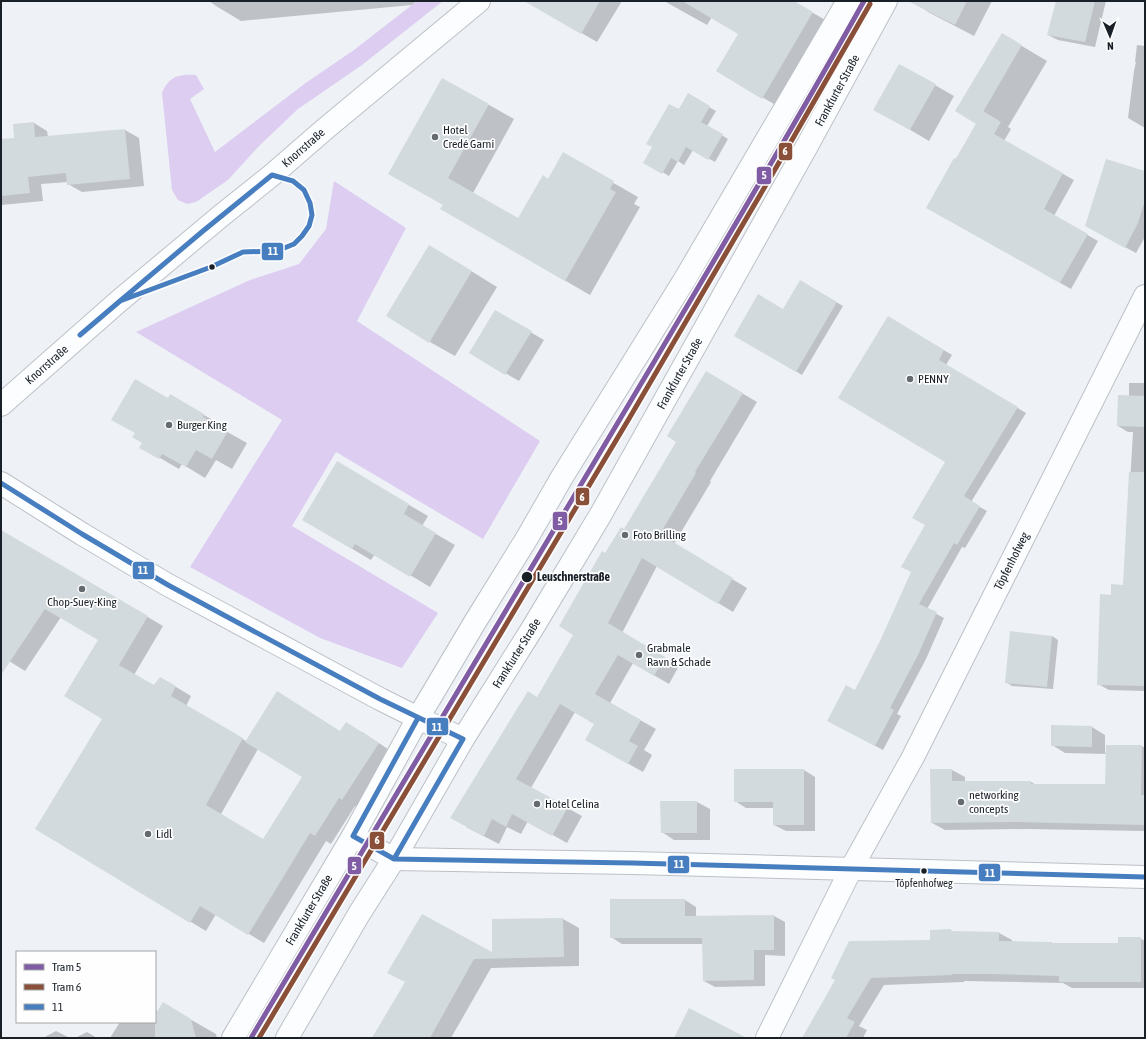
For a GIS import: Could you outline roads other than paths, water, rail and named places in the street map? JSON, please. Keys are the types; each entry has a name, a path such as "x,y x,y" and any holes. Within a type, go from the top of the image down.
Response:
{"main road":[{"name":"Knorrstraße","path":"1,405 119,301 479,1"},
{"name":"Frankfurter Straße","path":"233,1038 353,836 418,718 527,538 562,477 685,279 848,1"},
{"name":"Frankfurter Straße","path":"287,1038 359,914 394,859 463,739 529,634 601,514 807,146 886,1"},
{"name":"Töpfenhofweg","path":"767,1038 851,869 913,757 1145,296"},
{"path":"1,483 82,534 168,585 380,699 463,739"},
{"path":"353,836 394,859 632,863 1145,877"}],"tram line":[{"name":"5","path":"251,1038 604,447 760,182 864,1"},
{"name":"6","path":"259,1038 630,417 870,4"}],"place":[{"name":"Hotel Credé Garni","path":"435,137"},
{"name":"PENNY","path":"910,379"},
{"name":"Burger King","path":"169,425"},
{"name":"Foto Brilling","path":"625,535"},
{"name":"Leuschnerstraße","path":"527,577"},
{"name":"Chop-Suey-King","path":"82,589"},
{"name":"Grabmale Ravn & Schade","path":"639,655"},
{"name":"networking concepts","path":"961,802"},
{"name":"Hotel Celina","path":"537,804"},
{"name":"Lidl","path":"148,834"},
{"name":"Töpfenhofweg","path":"924,871"}]}
